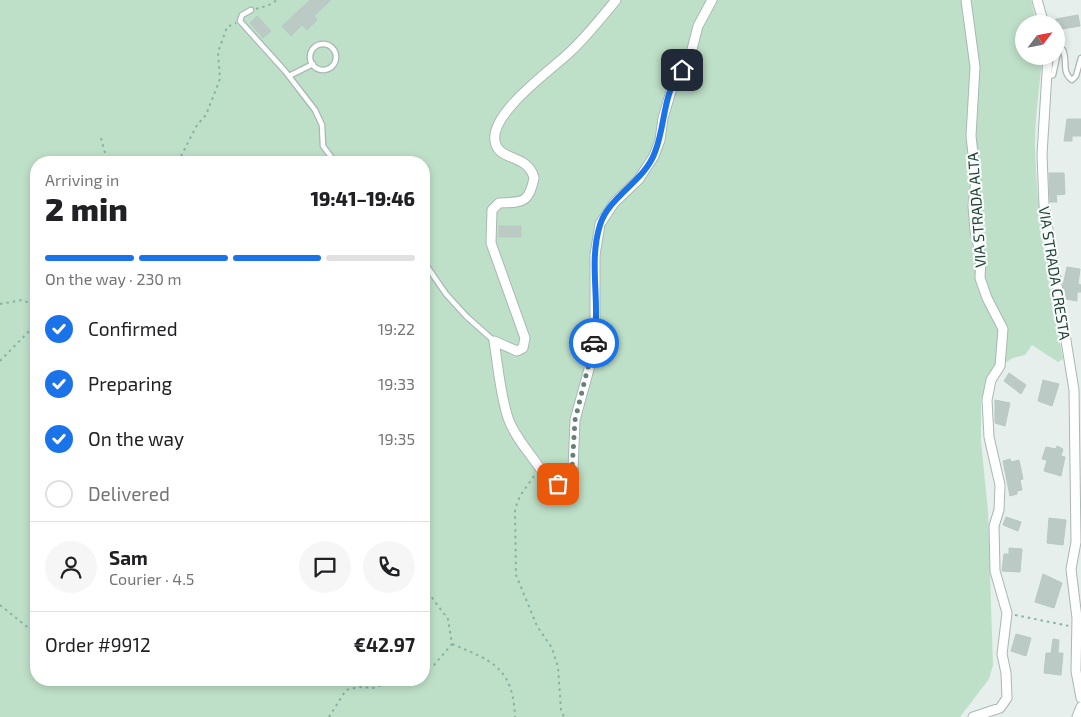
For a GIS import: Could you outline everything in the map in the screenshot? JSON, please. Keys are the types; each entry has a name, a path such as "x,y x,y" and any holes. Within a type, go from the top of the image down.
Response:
{"street":[{"path":"494,341 517,351 523,348 525,338 491,243 492,210 499,203 522,202 527,199 534,178 527,164 519,159 504,155 496,146 494,138 501,118 522,93 570,52 616,0"},
{"path":"494,341 509,419 518,438 547,478 558,484 564,483 572,470 575,420 589,369 595,333 595,255 600,224 614,203 638,179 654,156 660,140 663,118 674,78 689,61 698,26 712,0"},
{"name":"VIA STRADA ALTA","path":"966,0 975,67 971,136 976,180 973,206 975,231 981,258 980,278 987,298 1003,329 1000,366 991,380 987,400 989,437 1000,485 999,510 994,526 996,571 1007,613 1002,654 1006,673 1007,698 1000,708 973,717"},
{"path":"1038,0 1042,15"},
{"name":"VIA STRADA CRESTA","path":"1047,65 1042,155 1044,205 1074,390 1076,542 1071,569 1076,627 1076,671 1081,698"},
{"path":"1077,717 1081,707"}],"lane":[{"path":"251,10 242,15 240,21 289,76 315,110 322,125 323,146 330,156"},
{"path":"323,43 332,47 336,55 335,64 322,71 313,64 309,57 312,50 323,43"},
{"path":"1046,78 1053,75 1058,52 1063,50 1066,56 1065,69 1067,76 1072,80 1076,76 1081,58"},
{"path":"289,76 313,64"},
{"path":"430,271 446,294 466,316 494,341"}],"path":[{"path":"251,10 269,5 277,0"},
{"path":"181,156 197,126 206,115 220,79 218,52 227,28 240,21"},
{"path":"101,138 106,156"},
{"path":"0,304 22,300 30,303"},
{"path":"0,361 30,330"},
{"path":"540,468 520,496 515,509 516,575 537,626 552,648 558,667 561,710 564,717"},
{"path":"430,595 448,619 452,644 434,665 430,666"},
{"path":"0,605 30,628"},
{"path":"1007,613 1076,627"},
{"path":"452,644 487,659 503,673 514,696 515,717"},
{"path":"329,717 346,690 378,686"}],"green space":[{"path":"0,0 1031,0 1035,15 1015,15 1015,65 1041,65 1035,133 1038,198 1044,252 1063,359 1058,362 1032,345 1025,355 1013,358 1003,364 981,399 981,441 988,511 993,665 989,679 960,717 0,717"}],"building":[{"path":"310,0 331,0 314,16 317,20 307,30 302,25 291,36 282,26"},
{"path":"1078,15 1080,26 1065,28 1065,17"},
{"path":"257,16 271,31 263,38 250,23"},
{"path":"1067,119 1081,119 1081,136 1072,136 1072,141 1064,141"},
{"path":"1049,173 1064,173 1065,194 1056,195 1057,202 1050,202"},
{"path":"499,226 521,226 521,237 499,237"},
{"path":"1067,267 1080,269 1078,284 1081,285 1081,292 1077,292 1077,301 1066,299 1063,285"},
{"path":"1009,373 1026,385 1021,394 1004,381"},
{"path":"1043,380 1059,384 1052,406 1038,401"},
{"path":"995,400 1010,403 1005,426 995,423"},
{"path":"1057,446 1063,449 1061,456 1065,457 1061,476 1044,471 1047,460 1042,459 1046,447 1056,449"},
{"path":"1010,459 1011,462 1019,460 1023,479 1020,480 1022,490 1010,496 1003,461"},
{"path":"1006,517 1021,522 1018,531 1003,525"},
{"path":"1049,518 1066,520 1063,545 1047,543"},
{"path":"1009,548 1022,549 1020,572 1002,571 1004,554 1009,554"},
{"path":"1043,574 1062,583 1054,608 1035,602"},
{"path":"1016,634 1031,638 1026,656 1011,651"},
{"path":"1053,639 1059,640 1058,653 1063,653 1061,675 1044,673 1046,653 1051,653"}],"way so far":[{"path":"558,484 564,483 572,470 572,439 575,420 594,343"}],"route":[{"path":"594,343 595,255 600,224 614,203 638,179 654,156 660,140 663,118 674,78 682,70"}]}
